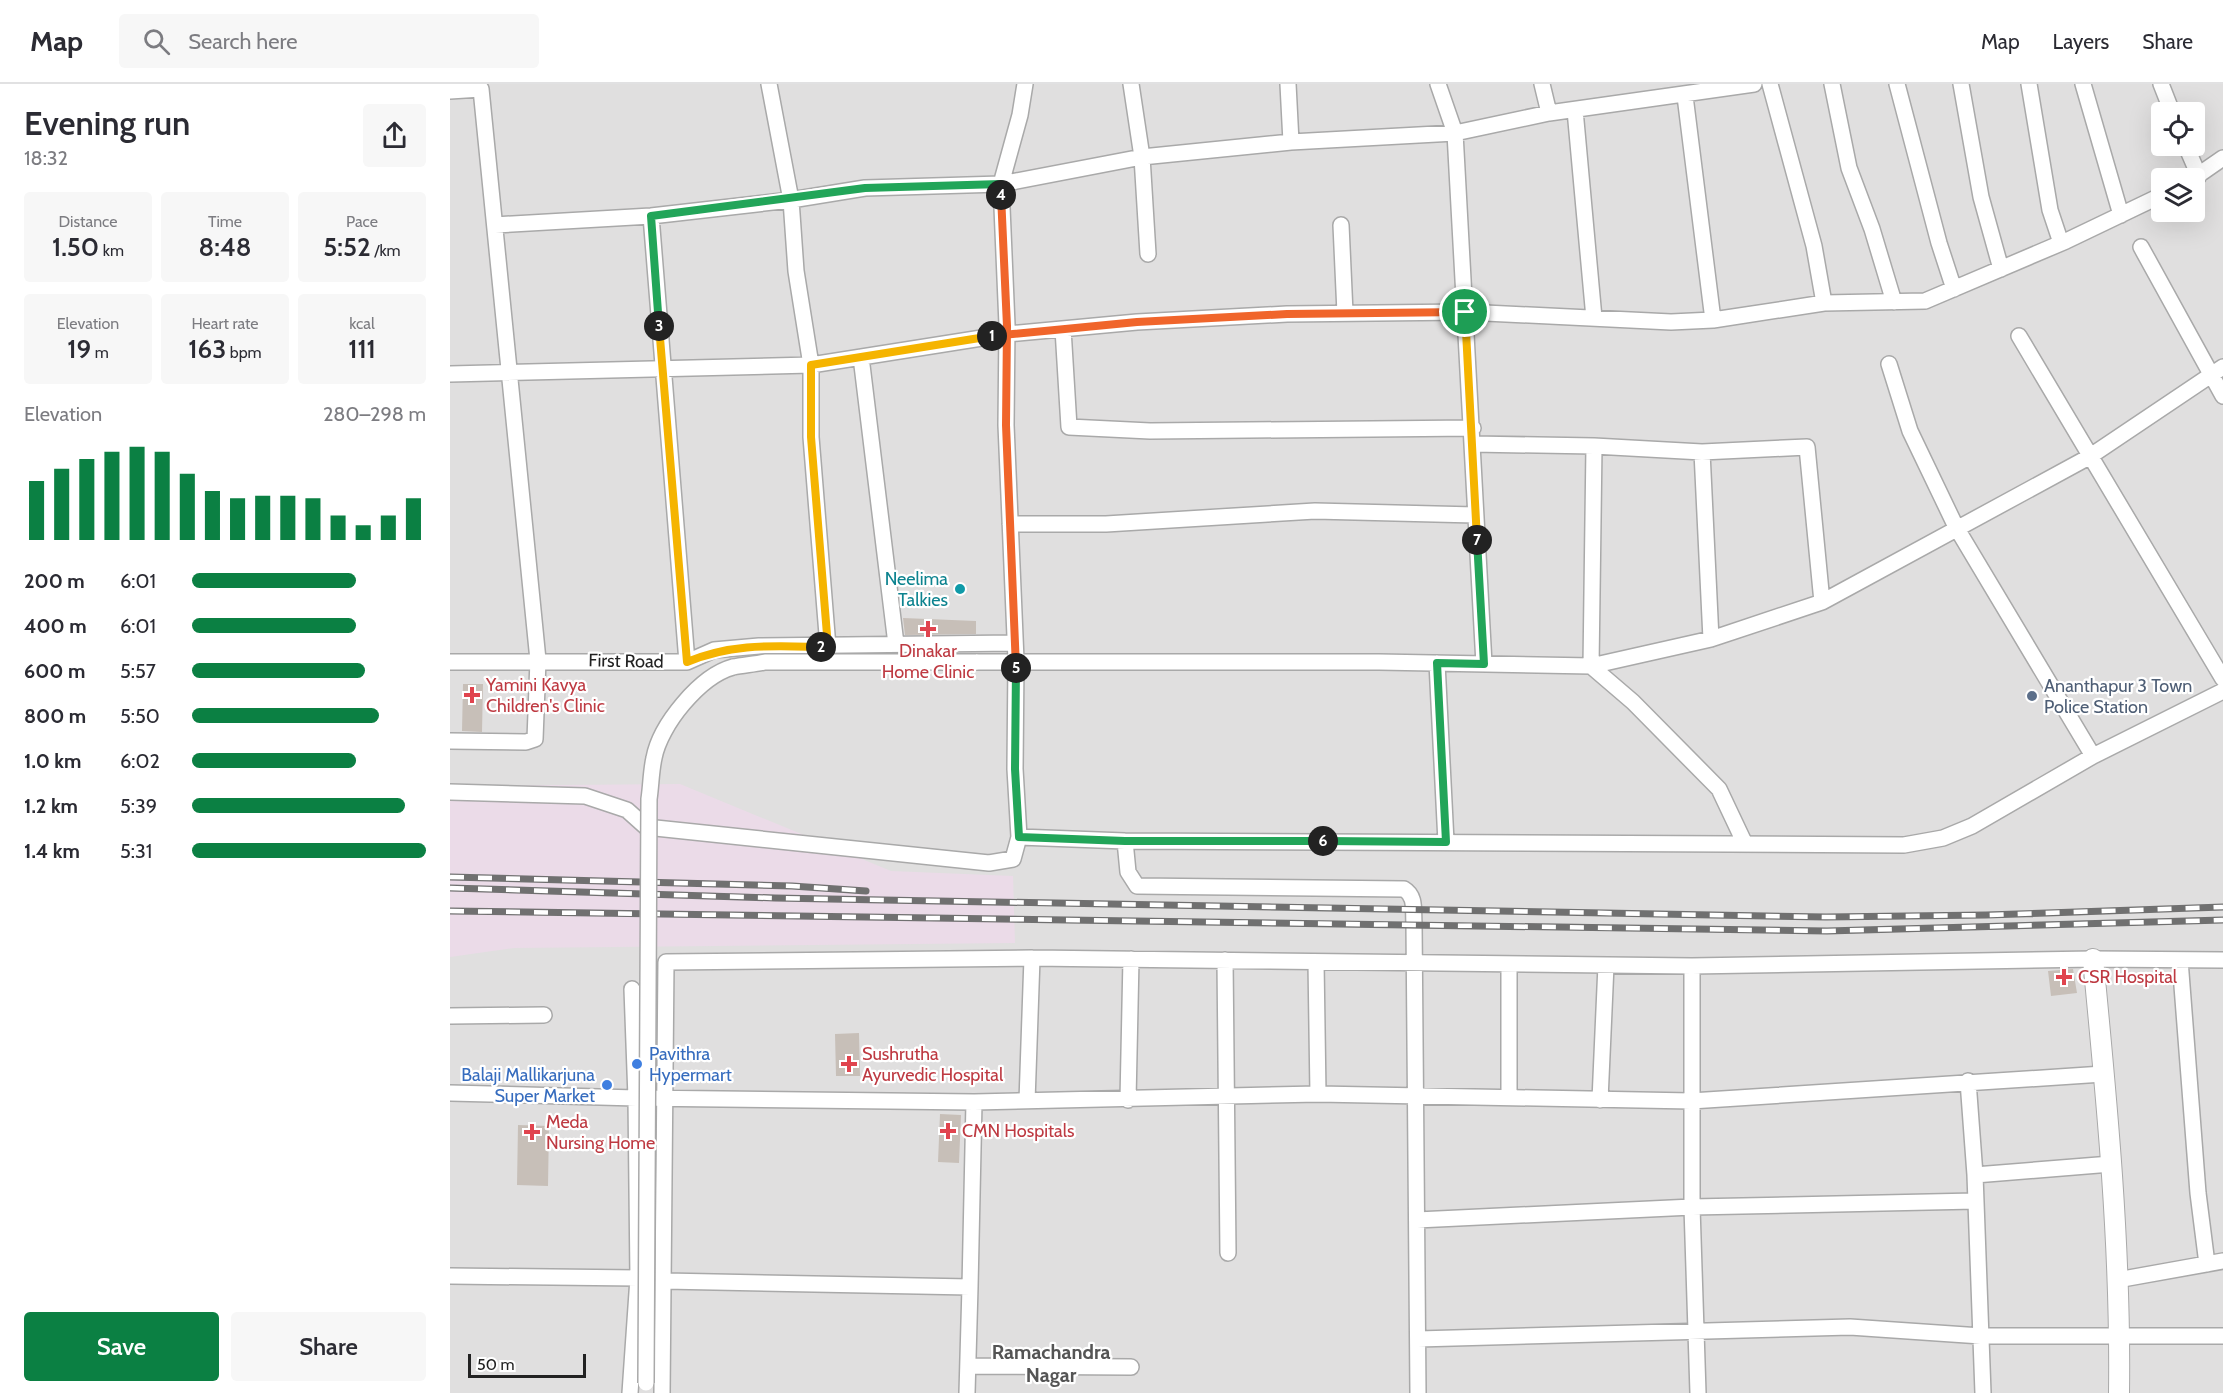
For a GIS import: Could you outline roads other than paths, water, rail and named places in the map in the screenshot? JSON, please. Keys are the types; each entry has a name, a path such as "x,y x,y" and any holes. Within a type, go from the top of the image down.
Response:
{"street":[{"path":"769,84 791,200 796,271 811,365 811,437 828,647"},
{"path":"450,792 585,796 627,810 646,827 989,863 1013,859 1019,837 1015,769 1016,660 1006,425 1007,334 1001,184 1020,115 1025,84"},
{"path":"1131,84 1142,157 1148,254"},
{"path":"1288,84 1291,142"},
{"path":"1437,84 1455,133 1484,664"},
{"path":"1542,84 1550,113"},
{"path":"495,225 651,216 791,200 865,188 1001,184 1142,157 1291,142 1455,133 1550,113 1685,96 1754,84"},
{"path":"1770,84 1814,246 1824,303"},
{"path":"1832,84 1849,168 1872,229 1894,302"},
{"path":"1897,84 1939,243 1954,289"},
{"path":"1960,84 1981,197 2001,269"},
{"path":"2029,84 2050,210 2061,243"},
{"path":"2083,84 2121,214"},
{"path":"2161,84 2168,102"},
{"path":"450,91 481,87 538,660 535,739 526,742 450,741"},
{"path":"1685,96 1713,320"},
{"path":"1575,110 1594,318"},
{"path":"2205,171 2223,158"},
{"path":"450,374 811,365 1007,334 1287,314 1465,312 1671,322 1713,320 1824,303 1925,302 2061,243 2151,200"},
{"path":"651,216 687,662"},
{"path":"1341,225 1345,313"},
{"path":"2141,247 2217,370 2223,396"},
{"path":"1063,329 1069,427 1150,431 1473,436 1702,452 1807,447 1822,602"},
{"path":"2019,336 2223,680"},
{"path":"861,357 896,644"},
{"path":"1889,364 1910,431 1956,528 2093,756"},
{"path":"646,1388 649,799 654,756 665,731 687,699 710,679 732,668 765,662 1016,660 1591,666 1711,639 1822,602 2089,457 2217,370"},
{"path":"1591,666 1594,446"},
{"path":"1702,452 1711,639"},
{"path":"1010,524 1106,524 1316,511 1475,515"},
{"name":"First Road","path":"450,662 538,660 687,662 714,650 759,646 828,647 1015,643"},
{"path":"1437,663 1446,842"},
{"path":"1591,666 1633,702 1719,789 1746,844"},
{"path":"1019,837 1125,841 1904,844 1943,838 1972,826 2093,756 2223,691"},
{"path":"1125,841 1128,872 1137,886 1404,889 1410,892 1413,900 1415,960 1418,1393"},
{"path":"1027,1101 1032,957"},
{"path":"662,1393 665,1281 666,962 1032,957 1316,962 1415,960 1692,966 2093,959 2223,960"},
{"path":"1128,1100 1131,958"},
{"path":"2093,959 2111,1164 2120,1335 2119,1393"},
{"path":"1225,960 1224,1097 1228,1253"},
{"path":"2181,960 2198,1193 2206,1264"},
{"path":"1316,962 1318,1094"},
{"path":"1509,963 1509,1098"},
{"path":"1600,1100 1606,965"},
{"path":"1692,966 1692,1207 1698,1393"},
{"path":"630,1393 638,1278 632,988"},
{"path":"450,1016 544,1015"},
{"path":"450,1093 636,1098 974,1102 1318,1094 1691,1101 1968,1081 2103,1074"},
{"path":"1968,1081 1975,1175 1983,1393"},
{"path":"967,1393 974,1102"},
{"path":"1975,1175 2111,1164"},
{"path":"1417,1220 1692,1207 1975,1201"},
{"path":"2117,1280 2223,1261"},
{"path":"450,1276 638,1278"},
{"path":"665,1281 970,1287"},
{"path":"1418,1339 1850,1327 1981,1336 2223,1336"},
{"path":"968,1366 1131,1367"}],"railway":[{"path":"450,877 792,886 866,891"},
{"path":"450,888 775,898 1826,917 1986,915 2223,907"},
{"path":"450,911 1827,931 2223,920"}],"place":[{"name":"Neelima Talkies","path":"960,589"},
{"name":"Dinakar Home Clinic","path":"928,629"},
{"name":"Yamini Kavya Children's Clinic","path":"472,695"},
{"name":"Ananthapur 3 Town Police Station","path":"2032,696"},
{"name":"CSR Hospital","path":"2064,977"},
{"name":"Pavithra Hypermart","path":"637,1064"},
{"name":"Sushrutha Ayurvedic Hospital","path":"849,1064"},
{"name":"Balaji Mallikarjuna Super Market","path":"607,1085"},
{"name":"CMN Hospitals","path":"948,1131"},
{"name":"Meda Nursing Home","path":"532,1132"}],"district":[{"name":"Ramachandra Nagar","path":"1051,1364"}]}
